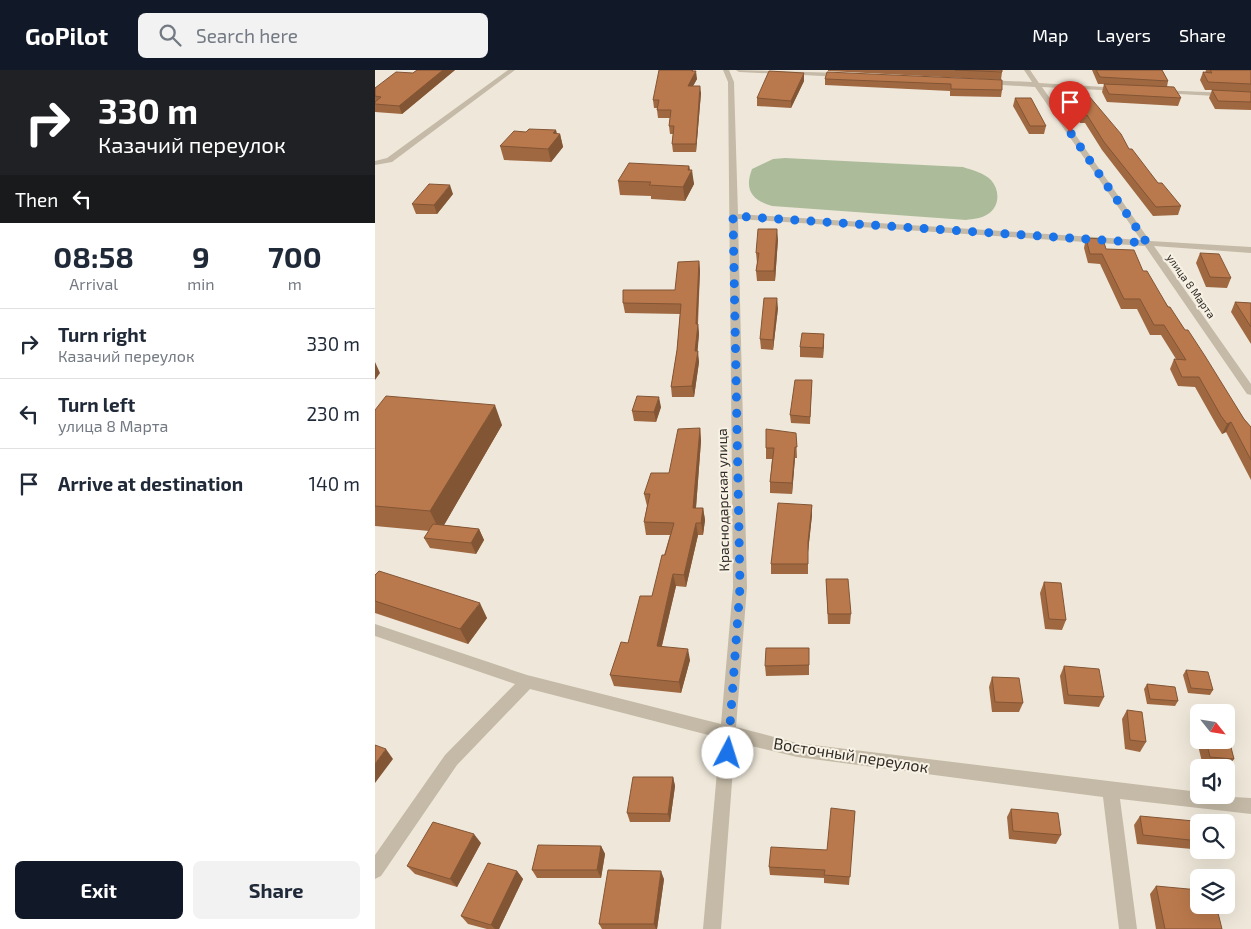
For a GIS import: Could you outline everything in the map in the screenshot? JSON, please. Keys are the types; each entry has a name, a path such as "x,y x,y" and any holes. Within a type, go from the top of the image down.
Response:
{"street":[{"path":"375,163 389,160 512,70"},
{"name":"Краснодарская улица","path":"712,929 740,587 731,82 726,70"},
{"path":"739,70 849,75"},
{"name":"улица 8 Марта","path":"1027,70 1251,392"},
{"path":"978,82 1125,89"},
{"path":"1154,91 1251,96"},
{"path":"733,216 1251,250"},
{"name":"Восточный переулок","path":"375,630 527,682 797,750 1251,806"},
{"path":"375,870 451,760 527,682"},
{"path":"1110,790 1128,929"}],"green space":[{"path":"785,158 963,167 991,180 996,188 997,202 992,211 986,215 966,220 772,206 759,201 751,193 749,183 752,169 773,159"}],"building":[{"path":"417,70 443,70 399,106 375,104 381,97 375,96 375,88 396,72 413,73"},
{"path":"659,70 696,71 688,86 700,86 696,144 672,144 674,126 669,126 671,110 657,110 659,100 653,100"},
{"path":"955,70 1002,70 1002,72"},
{"path":"1096,70 1162,70 1168,81 1100,77"},
{"path":"1210,70 1251,70 1251,84 1208,82 1203,72 1212,73"},
{"path":"769,71 804,73 791,101 757,98"},
{"path":"827,72 1002,80 1002,90 951,89 951,84 825,79"},
{"path":"1078,83 1121,134 1129,149 1132,149 1158,183 1162,183 1181,206 1156,207 1104,142 1087,115 1082,115 1061,87 1072,87 1071,85"},
{"path":"1104,84 1174,87 1181,98 1109,94"},
{"path":"1212,90 1251,92 1251,102 1218,101"},
{"path":"1015,98 1031,98 1046,126 1030,126"},
{"path":"529,129 556,130 553,133 560,134 548,149 500,146 514,131 526,132"},
{"path":"629,163 689,166 688,170 692,170 683,187 649,185 651,182 618,181"},
{"path":"429,184 450,185 434,205 412,204"},
{"path":"758,229 777,229 774,271 756,271 759,253 756,253"},
{"path":"1086,238 1103,239 1106,249 1134,250 1143,271 1147,271 1168,307 1170,307 1185,330 1188,330 1244,419 1251,427 1251,460 1231,422 1227,424 1221,416 1199,377 1182,377 1174,359 1186,360 1164,325 1154,325 1140,299 1124,299 1102,254 1090,254"},
{"path":"1200,253 1219,254 1231,278 1210,277"},
{"path":"699,261 696,324 698,324 695,351 698,351 692,386 671,387 677,350 681,304 623,303 623,290 675,290 678,262"},
{"path":"764,298 777,298 773,340 760,339"},
{"path":"1235,302 1251,303 1251,327"},
{"path":"802,333 824,334 823,348 800,347"},
{"path":"795,380 812,380 810,417 790,415"},
{"path":"386,396 495,405 430,511 375,506 375,410"},
{"path":"637,396 659,397 654,412 632,411"},
{"path":"700,428 693,508 703,508 701,523 696,523 684,575 673,574 657,646 688,649 679,682 610,675 621,642 628,643 640,596 652,596 662,555 665,555 674,523 644,522 650,494 644,494 651,473 669,473 678,429"},
{"path":"766,429 796,433 797,447 795,447 792,483 770,482 774,448 766,448"},
{"path":"778,503 812,505 808,564 771,564"},
{"path":"433,524 479,529 471,543 424,538"},
{"path":"379,571 480,603 460,629 375,601 375,575"},
{"path":"826,579 848,579 851,614 828,614"},
{"path":"1044,582 1061,583 1066,620 1049,619"},
{"path":"766,648 809,648 809,665 765,666"},
{"path":"1064,666 1099,669 1104,697 1068,695"},
{"path":"1186,670 1208,672 1213,690 1191,688"},
{"path":"992,677 1019,678 1023,703 995,702"},
{"path":"1147,684 1175,687 1178,701 1150,699"},
{"path":"1127,710 1142,712 1146,742 1130,740"},
{"path":"375,745 386,749 375,764"},
{"path":"1208,749 1231,749 1234,759 1210,757"},
{"path":"633,777 673,777 668,814 627,813"},
{"path":"831,808 855,811 850,877 824,875 825,870 769,867 771,847 827,850"},
{"path":"1011,809 1058,813 1061,835 1013,831"},
{"path":"1140,816 1190,821 1190,840 1143,835"},
{"path":"433,822 474,834 450,879 407,866"},
{"path":"538,845 601,846 597,870 532,870"},
{"path":"488,863 517,871 491,925 461,916"},
{"path":"608,870 661,871 654,924 599,924"},
{"path":"1156,886 1190,889 1190,914 1218,914 1222,929 1165,929"}],"route":[{"path":"728,753 740,587 733,216 1147,243 1070,132"}]}
